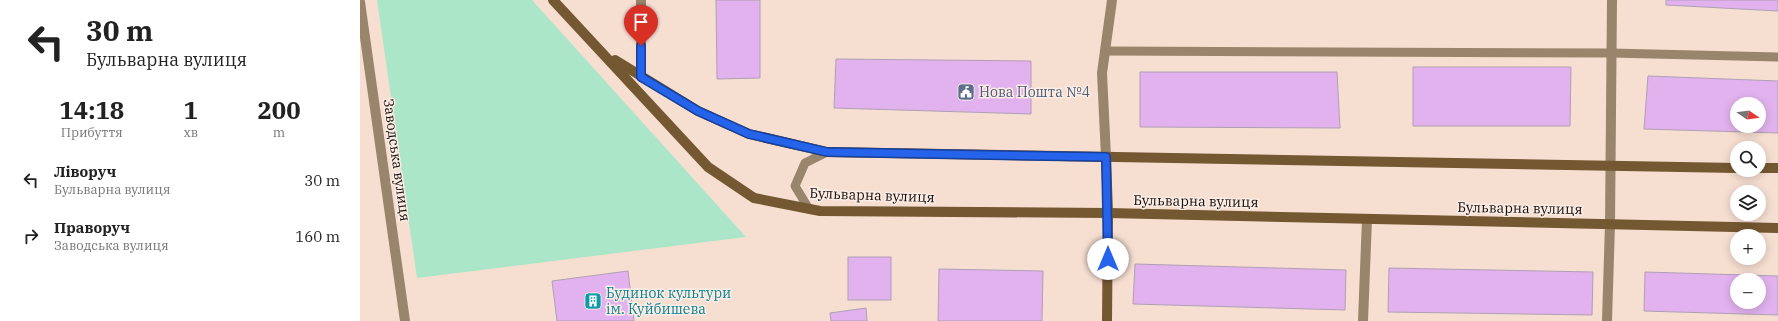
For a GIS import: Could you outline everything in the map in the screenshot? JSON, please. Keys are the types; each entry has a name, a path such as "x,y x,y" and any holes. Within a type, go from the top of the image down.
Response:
{"main road":[{"path":"553,0 605,54 698,111 749,134 827,152 1730,168"},
{"name":"Бульварна вулиця","path":"605,54 708,168 754,198 820,211 1108,213 1778,228"},
{"path":"1106,157 1108,213 1107,321"},
{"path":"1766,168 1778,168"}],"street":[{"path":"641,0 641,77"},
{"path":"1106,157 1102,73 1112,0"},
{"path":"1607,321 1610,224 1612,0"},
{"name":"Заводська вулиця","path":"360,2 405,321"},
{"path":"1363,321 1367,219"}],"lane":[{"path":"1105,51 1611,53 1778,57"},
{"path":"809,209 795,186 805,163 827,152"}],"green space":[{"path":"377,0 532,0 746,237 417,278"}],"building":[{"path":"716,0 760,0 760,78 717,79"},
{"path":"1666,0 1778,0 1778,11 1666,5"},
{"path":"836,59 1031,61 1031,114 834,108"},
{"path":"1413,67 1571,67 1570,126 1413,126"},
{"path":"1140,72 1337,72 1340,128 1140,127"},
{"path":"1648,76 1778,81 1778,133 1766,133 1766,97 1730,97 1730,132 1644,129"},
{"path":"848,257 891,257 891,300 848,300"},
{"path":"1135,264 1346,270 1345,310 1133,304"},
{"path":"1389,268 1593,272 1592,315 1388,312"},
{"path":"939,269 1043,271 1042,321 938,321"},
{"name":"Будинок культури ім. Куйбишева","path":"628,271 634,321 557,321 552,281"},
{"path":"1645,272 1730,275 1730,309 1766,309 1766,276 1778,276 1778,315 1644,311"},
{"path":"866,308 867,321 831,321 830,313"}],"place":[{"name":"Нова Пошта №4","path":"966,92"},
{"name":"Будинок культури ім. Куйбишева","path":"593,301"}],"route":[{"path":"641,46 641,77 698,111 749,134 827,152 1106,157 1108,259"}]}
